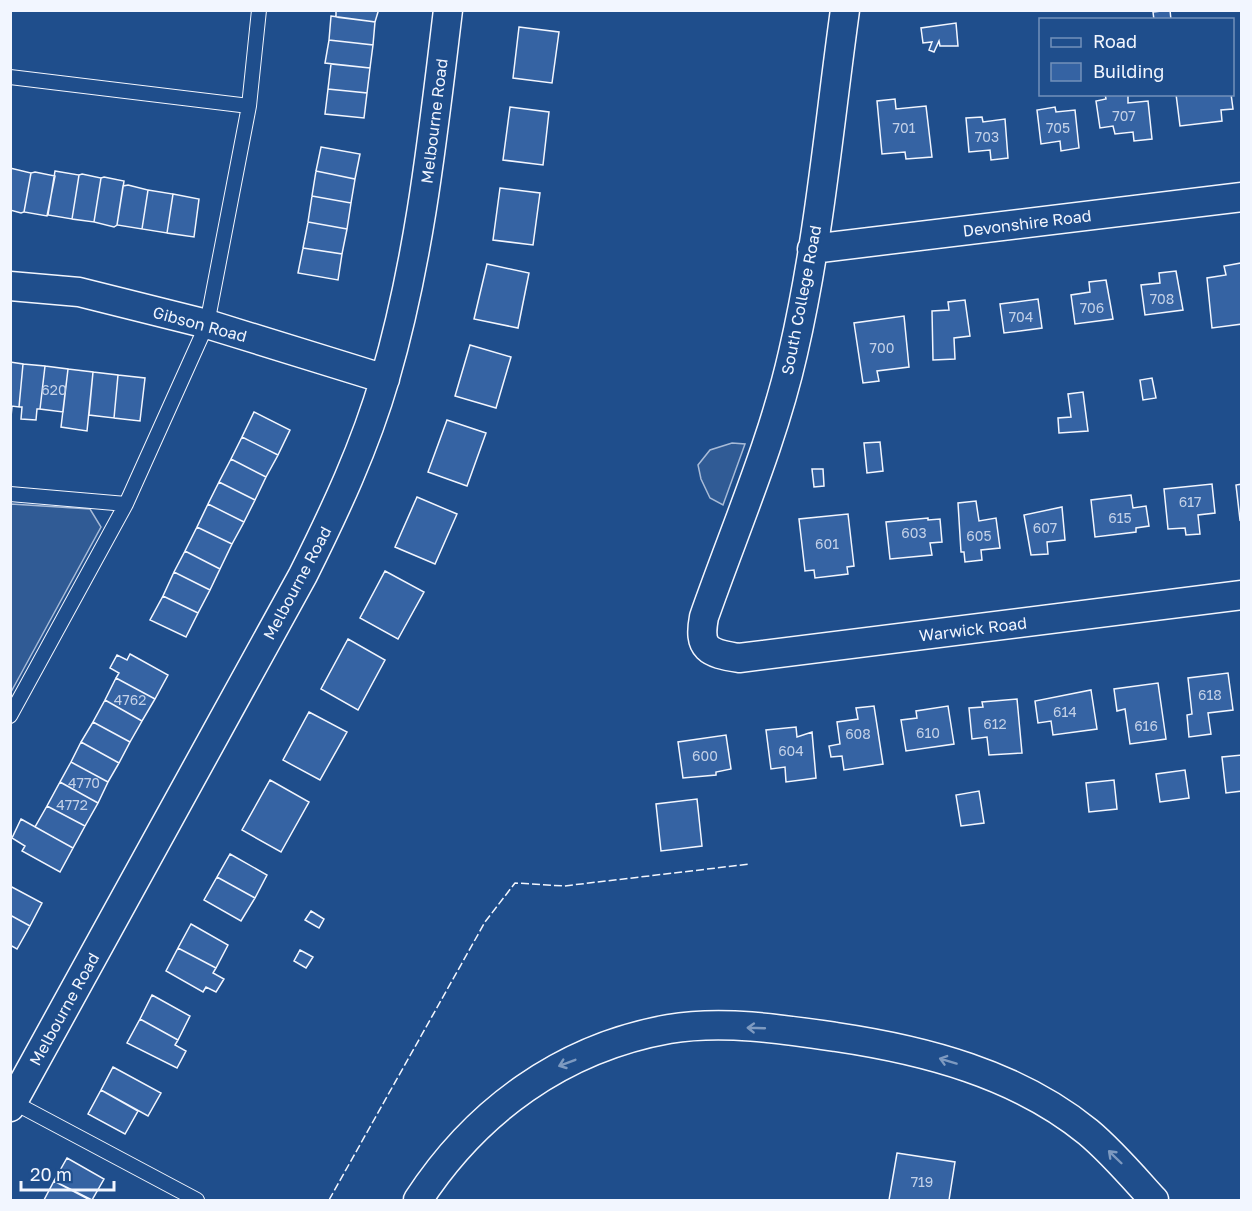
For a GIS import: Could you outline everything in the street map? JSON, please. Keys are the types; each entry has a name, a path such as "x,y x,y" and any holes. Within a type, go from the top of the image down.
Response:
{"street":[{"name":"Melbourne Road","path":"12,1104 303,575 340,501 385,379 416,251 448,10"},
{"name":"South College Road","path":"706,648 700,636 704,617 772,426 790,365 812,249 845,10"},
{"name":"Devonshire Road","path":"812,249 1242,196"},
{"name":"Gibson Road","path":"10,286 79,292 207,324 385,379"},
{"name":"Warwick Road","path":"706,648 720,655 739,658 1242,596"},
{"path":"418,1200 438,1170 473,1128 514,1095 556,1067 620,1043 669,1029 726,1026 779,1029 901,1047 953,1062 997,1079 1049,1105 1088,1132 1128,1170 1154,1200"}],"lane":[{"path":"10,716 126,504 207,324 249,106 259,10"},
{"path":"10,77 249,106"},
{"path":"10,494 126,504"},
{"path":"12,1104 197,1200"}],"shaded area":[{"path":"732,443 745,444 723,505 710,498 701,479 698,465 710,450"},
{"path":"11,504 90,509 101,527 11,692"}],"building":[{"path":"336,10 377,10 378,12 375,22 336,17"},
{"path":"1170,10 1171,18 1154,18 1153,12"},
{"path":"331,16 375,22 373,45 329,40"},
{"path":"956,23 958,46 940,46 939,41 934,52 929,50 932,42 923,43 921,28"},
{"path":"519,27 559,32 552,83 513,78"},
{"path":"329,40 373,45 370,68 325,63"},
{"path":"331,64 370,68 367,93 328,89"},
{"path":"328,89 367,93 364,118 325,114"},
{"path":"1105,96 1128,96 1128,103 1148,101 1152,139 1134,141 1133,132 1115,134 1113,126 1100,128 1096,101 1106,99"},
{"path":"1176,96 1231,96 1233,109 1221,110 1222,121 1180,126"},
{"path":"895,99 896,109 926,106 932,157 906,159 905,152 882,154 877,101"},
{"path":"510,107 549,112 543,165 503,160"},
{"path":"1055,107 1056,112 1075,110 1079,148 1061,151 1060,141 1041,144 1037,110"},
{"path":"982,117 983,122 1005,119 1008,158 991,160 990,150 969,152 966,118"},
{"path":"321,147 360,154 355,179 316,171"},
{"path":"10,168 31,173 24,212 21,213 10,210"},
{"path":"55,171 79,175 72,219 48,215"},
{"path":"316,171 355,179 351,203 312,196"},
{"path":"31,173 55,176 47,216 24,212"},
{"path":"79,175 101,178 94,222 72,219"},
{"path":"101,178 124,181 117,225 114,227 94,222"},
{"path":"123,186 148,190 142,229 117,225"},
{"path":"500,188 540,193 533,245 493,240"},
{"path":"148,190 173,194 167,233 142,229"},
{"path":"173,194 199,199 194,237 167,233"},
{"path":"312,196 351,203 347,229 308,222"},
{"path":"308,222 347,229 342,254 303,248"},
{"path":"303,248 342,254 338,280 298,273"},
{"path":"1241,263 1242,324 1212,328 1207,278 1226,275 1224,266"},
{"path":"487,264 529,273 518,328 474,319"},
{"path":"1176,271 1183,310 1145,315 1141,285 1160,283 1159,273"},
{"path":"1106,280 1113,319 1075,324 1071,295 1090,292 1089,282"},
{"path":"1038,299 1042,328 1004,333 1000,304"},
{"path":"965,300 970,336 954,338 955,359 933,360 932,311 949,310 948,302"},
{"path":"904,316 909,367 877,371 879,381 863,383 854,323"},
{"path":"470,345 511,357 496,408 455,396"},
{"path":"10,362 23,364 19,407 12,406 11,417"},
{"path":"23,364 45,366 40,409 37,409 36,420 21,419 22,407 19,407"},
{"path":"45,366 68,369 63,412 40,409"},
{"path":"68,369 93,372 87,431 61,427"},
{"path":"93,372 118,375 114,418 89,415"},
{"path":"118,375 145,378 140,421 114,418"},
{"path":"1152,378 1156,398 1143,400 1140,380"},
{"path":"1083,392 1088,431 1059,433 1058,418 1071,417 1068,394"},
{"path":"254,412 290,430 278,455 242,437"},
{"path":"447,420 486,433 467,486 428,472"},
{"path":"242,437 278,455 266,477 231,459"},
{"path":"880,442 883,471 867,473 864,443"},
{"path":"231,459 266,477 255,500 219,482"},
{"path":"812,469 823,469 824,486 814,487"},
{"path":"219,482 255,500 244,522 208,504"},
{"path":"1212,484 1215,513 1198,515 1200,534 1186,535 1185,528 1168,529 1164,489"},
{"path":"1242,484 1242,519 1240,520 1236,485"},
{"path":"1131,495 1133,508 1146,506 1149,526 1136,528 1136,532 1095,537 1091,500"},
{"path":"417,497 457,514 435,564 395,547"},
{"path":"976,501 979,521 996,518 1000,548 981,550 982,560 965,562 964,552 961,552 958,503"},
{"path":"208,504 244,522 232,544 197,527"},
{"path":"1062,507 1065,540 1047,542 1048,554 1031,555 1024,515"},
{"path":"848,514 854,566 847,567 848,574 815,578 814,570 805,571 799,519"},
{"path":"928,518 928,520 940,519 942,542 930,543 932,555 890,559 886,522"},
{"path":"197,527 232,544 220,569 185,551"},
{"path":"185,551 220,569 210,590 174,572"},
{"path":"385,571 424,592 398,639 360,618"},
{"path":"174,572 210,590 198,613 163,596"},
{"path":"163,596 198,613 186,637 150,620"},
{"path":"348,639 385,660 358,710 321,689"},
{"path":"130,654 168,675 155,699 116,678 119,673 110,668 117,655 127,660"},
{"path":"1228,673 1233,710 1208,713 1211,734 1189,737 1187,715 1192,714 1188,678"},
{"path":"116,678 155,699 142,721 105,700"},
{"path":"1158,683 1166,739 1130,744 1125,709 1117,711 1114,689"},
{"path":"1091,690 1097,729 1053,735 1051,721 1038,723 1035,701"},
{"path":"1017,699 1022,753 989,755 987,737 972,739 969,708 983,707 982,702"},
{"path":"105,700 142,721 130,742 93,722"},
{"path":"874,706 883,764 844,770 842,756 831,757 829,746 840,744 837,722 858,719 856,708"},
{"path":"948,706 954,744 906,751 901,720 917,718 916,711"},
{"path":"309,712 347,732 320,780 283,760"},
{"path":"93,722 130,742 119,763 81,742"},
{"path":"796,727 797,737 812,732 816,778 786,782 785,767 771,769 766,730"},
{"path":"726,735 731,769 716,772 716,775 683,778 678,742"},
{"path":"81,742 119,763 108,782 71,762"},
{"path":"1242,755 1242,791 1226,793 1222,757"},
{"path":"71,762 108,782 98,803 60,782"},
{"path":"1185,770 1189,798 1160,802 1156,774"},
{"path":"270,780 309,802 281,852 242,830"},
{"path":"1114,780 1117,809 1089,812 1086,783"},
{"path":"60,782 98,803 85,826 47,806"},
{"path":"979,791 984,823 961,826 956,795"},
{"path":"697,799 702,846 661,851 656,804"},
{"path":"47,806 85,826 73,848 35,827"},
{"path":"21,819 73,848 60,872 22,851 25,846 12,838"},
{"path":"230,854 267,875 255,898 217,877"},
{"path":"217,877 255,898 241,921 204,900"},
{"path":"10,886 42,903 30,926 10,915"},
{"path":"311,911 324,919 319,928 305,920"},
{"path":"10,915 30,926 17,949 10,945"},
{"path":"191,924 228,945 216,968 178,948"},
{"path":"178,948 216,968 213,973 224,979 216,992 206,987 203,992 166,971"},
{"path":"300,950 313,957 306,968 294,961"},
{"path":"152,995 190,1016 178,1040 140,1019"},
{"path":"140,1019 178,1040 175,1045 186,1051 177,1068 127,1043"},
{"path":"113,1067 161,1093 148,1116 101,1090"},
{"path":"101,1090 138,1111 125,1134 88,1114"},
{"path":"897,1153 955,1162 949,1200 889,1200"},
{"path":"67,1158 104,1179 92,1200 54,1181"},
{"path":"54,1181 90,1200 44,1200"}],"fence":[{"path":"329,1200 485,922 515,883 564,886 750,864"}]}
